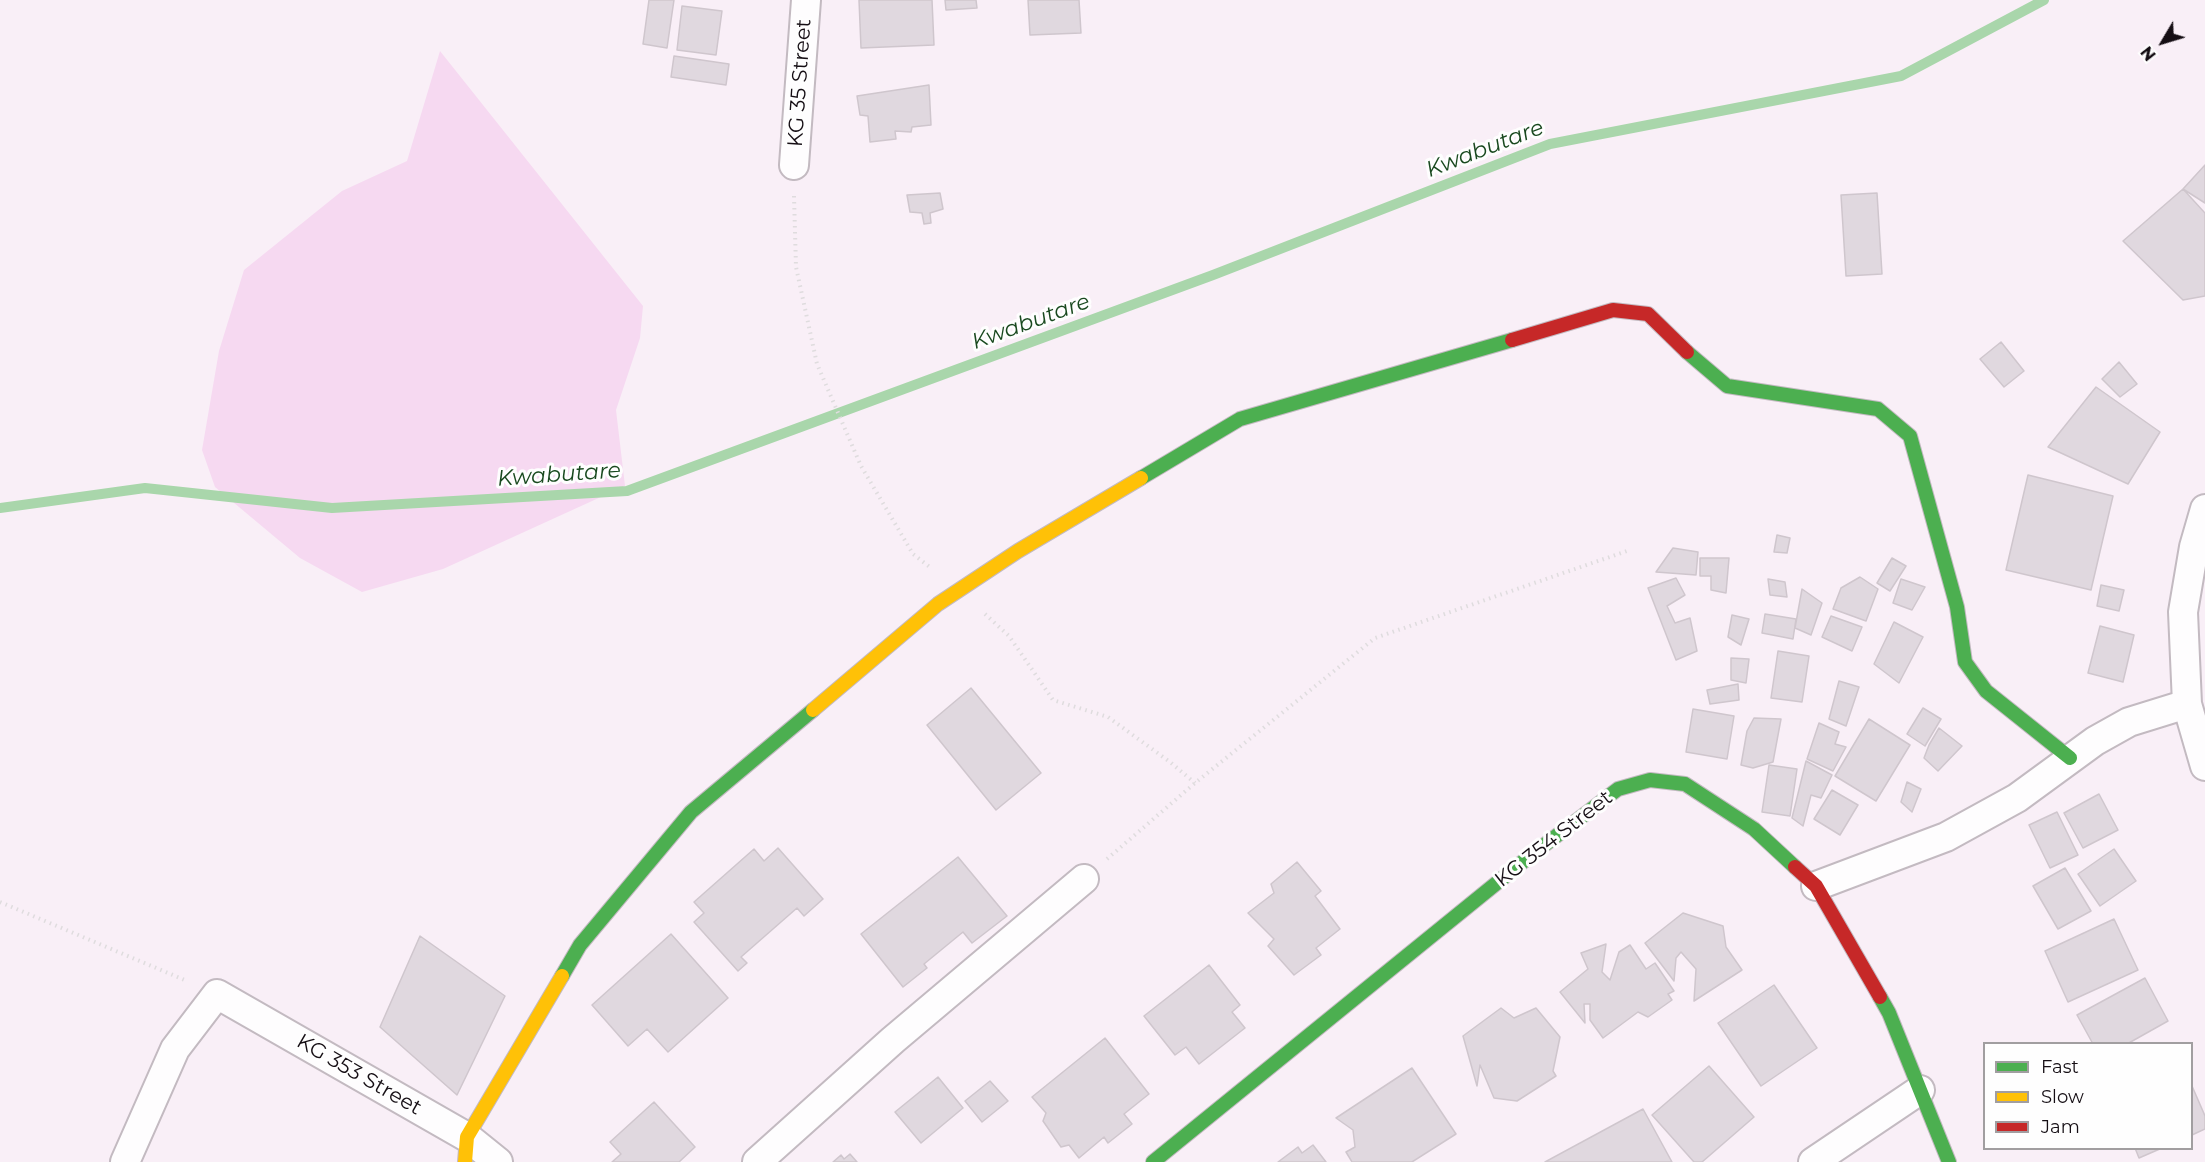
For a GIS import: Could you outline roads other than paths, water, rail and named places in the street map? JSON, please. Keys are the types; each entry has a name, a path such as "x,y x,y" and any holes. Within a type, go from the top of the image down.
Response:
{"street":[{"name":"KG 35 Street","path":"794,165 806,0"},
{"path":"466,1150 580,945 691,812 938,604 1018,551 1240,420 1613,310 1648,314 1699,364 1727,386 1878,410 1910,436 1957,607 1965,662 1986,691 2070,758"},
{"path":"2205,509 2194,547 2183,612 2187,704 2205,766"},
{"path":"1816,886 1946,837 2017,798 2095,741 2129,723 2187,704"},
{"name":"KG 354 Street","path":"1153,1162 1530,856 1618,789 1650,780 1685,784 1754,829 1816,886 1888,1013 1949,1162"},
{"path":"757,1162 893,1040 1084,879"},
{"name":"KG 353 Street","path":"125,1162 175,1049 217,994 466,1150 498,1162"},
{"path":"1813,1162 1920,1090"}],"waterway":[{"name":"Kwabutare","path":"0,508 145,488 332,508 627,491 1213,275 1550,144 1901,76 2044,0"}]}
